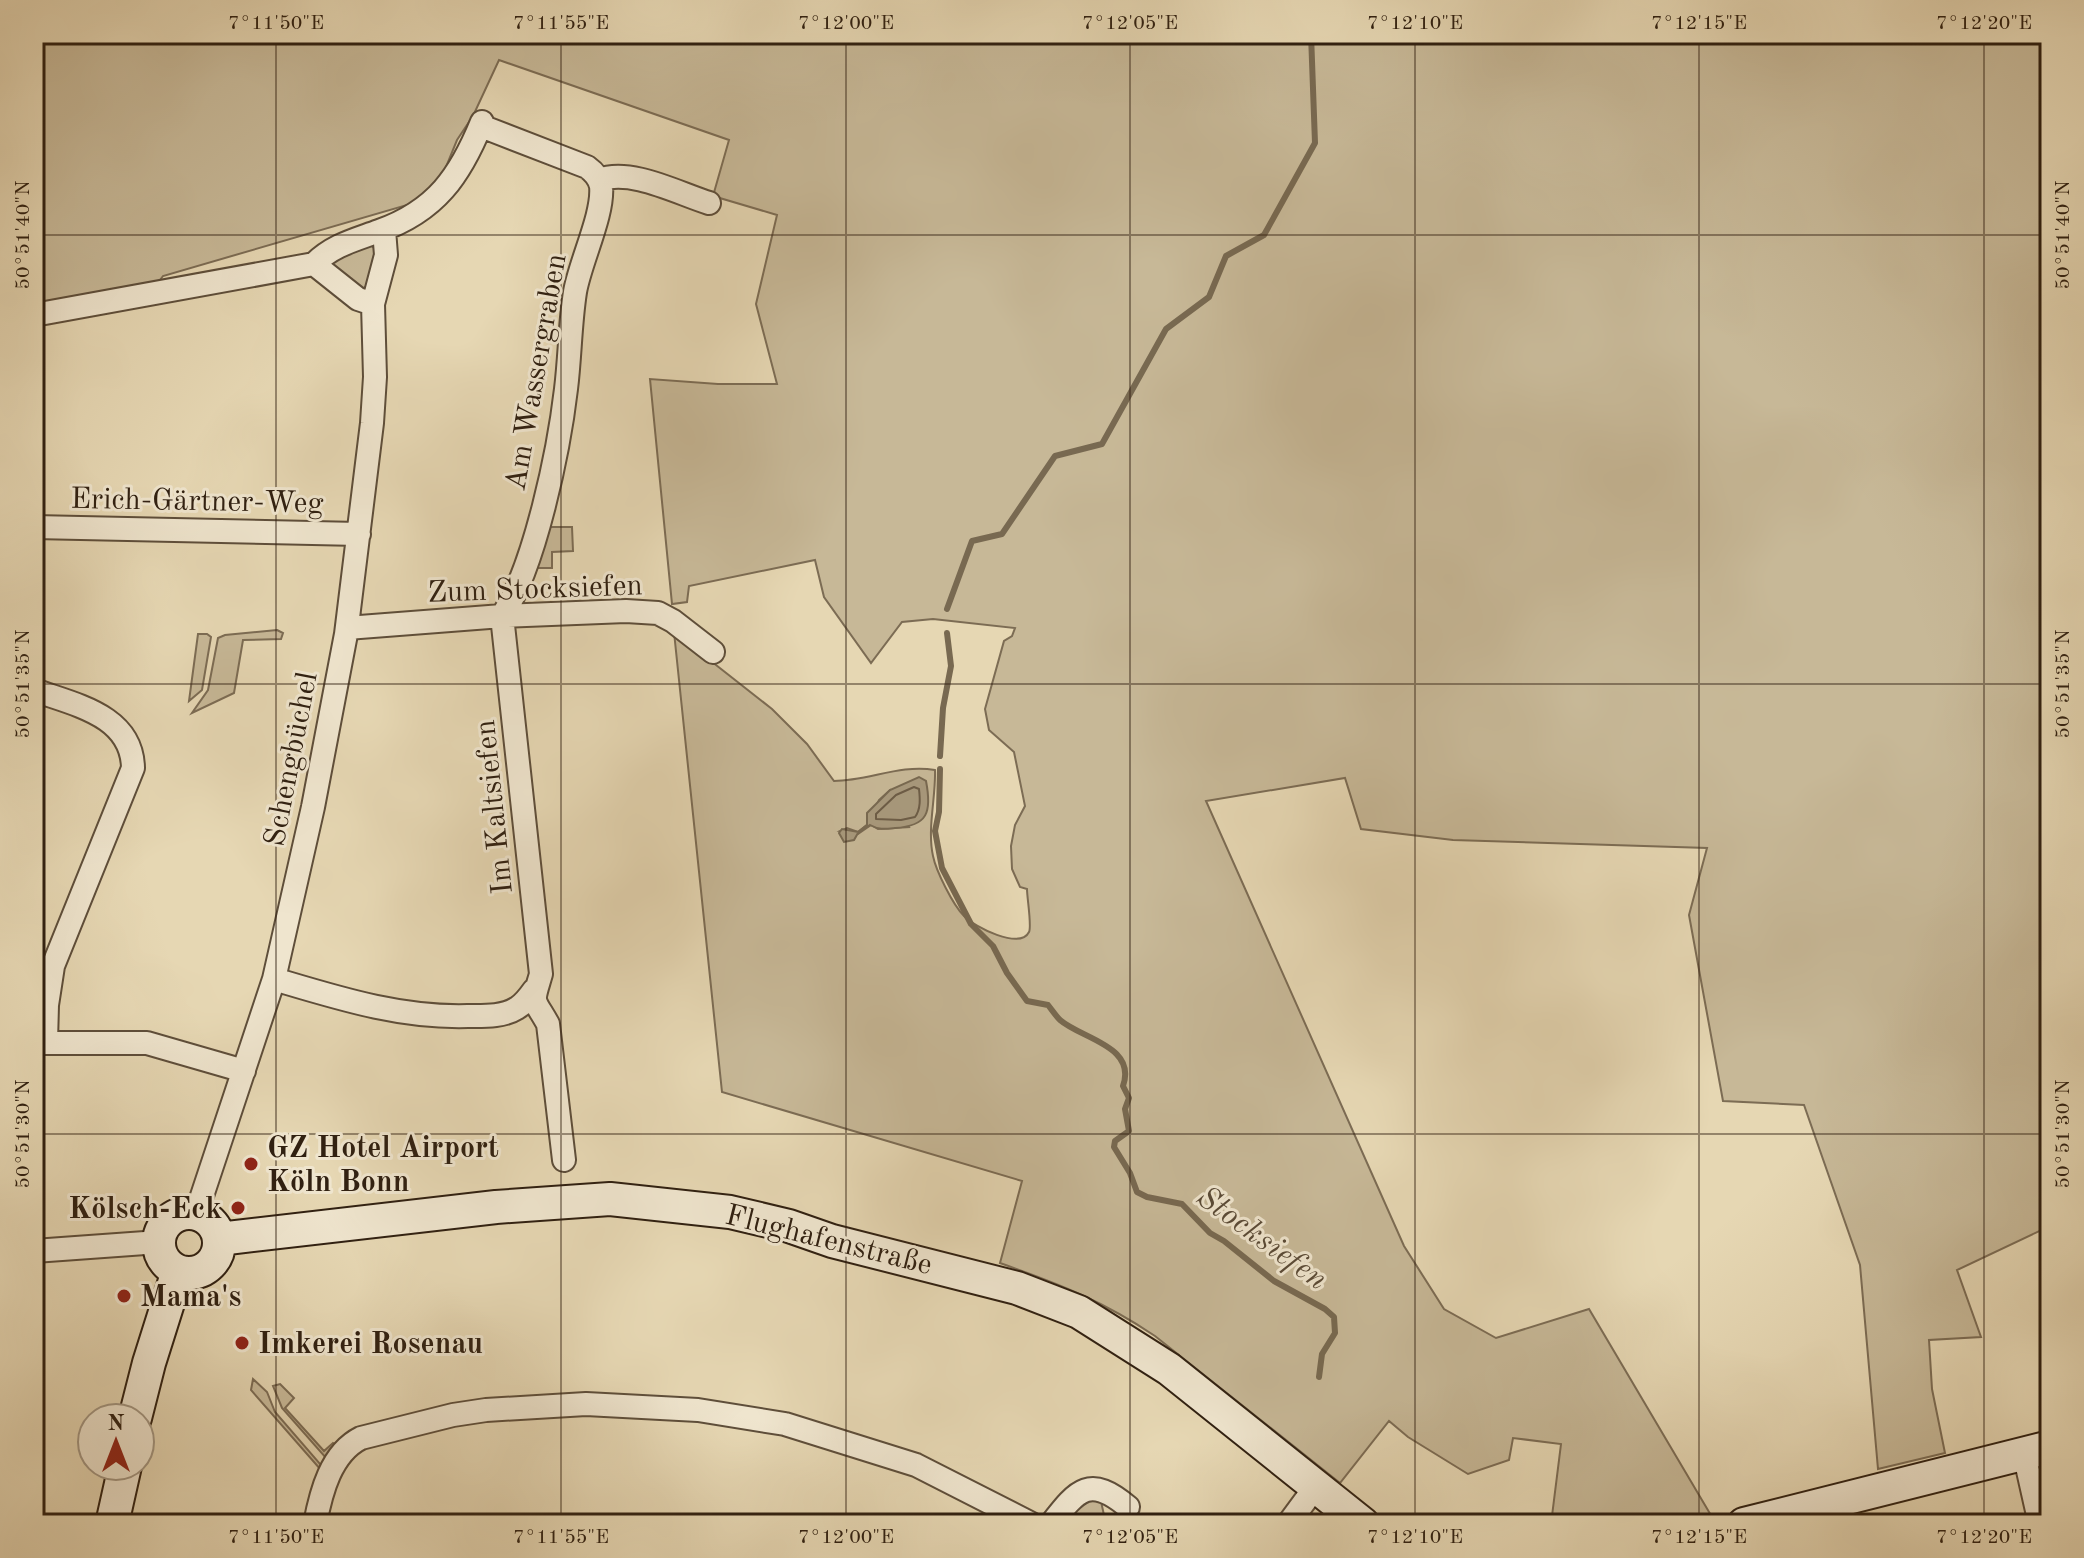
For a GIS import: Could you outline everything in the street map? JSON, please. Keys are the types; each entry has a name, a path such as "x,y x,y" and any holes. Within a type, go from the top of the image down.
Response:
{"main road":[{"name":"Flughafenstraße","path":"219,1239 567,1201 610,1199 734,1213 1017,1288 1079,1312 1169,1369 1363,1524"},
{"path":"184,1213 196,1214 211,1222 219,1239 219,1251 213,1262 203,1270 191,1273 178,1271 168,1264 161,1254 159,1242 161,1232 175,1216 184,1213"},
{"path":"139,1402 178,1271"},
{"path":"1744,1524 2037,1450"},
{"path":"112,1524 121,1482"}],"street":[{"path":"34,315 314,264 328,250 384,230 415,215 434,201 450,184 481,124 587,167 599,180 619,175 709,203"},
{"name":"Am Wassergraben","path":"502,616 511,603 524,567 557,448 576,288 600,206 599,180"},
{"name":"Schengbüchel","path":"196,1214 274,979 313,807 347,628 359,534 375,377 373,304 386,255 384,230"},
{"path":"314,264 358,299 373,304"},
{"name":"Erich-Gärtner-Weg","path":"34,527 359,534"},
{"name":"Zum Stocksiefen","path":"347,628 502,616 626,611 658,613 713,652"},
{"name":"Im Kaltsiefen","path":"502,616 541,974 534,990 536,1007 548,1024 564,1160"},
{"path":"34,690 103,717 123,733 133,754 133,768 53,966 40,1042 147,1043 244,1071"},
{"path":"274,979 358,1004 433,1016 488,1016 508,1012 518,1008 534,990"},
{"path":"34,1251 159,1242"},
{"path":"315,1524 337,1458 349,1444 361,1438 460,1413 586,1404 698,1410 785,1424 916,1465 1032,1524"},
{"path":"2037,1450 2040,1524"},
{"path":"1288,1524 1316,1486"},
{"path":"1051,1524 1086,1488 1100,1488 1128,1507"}],"shaded area":[{"path":"34,34 2050,34 2050,1226 1957,1270 1981,1337 1929,1340 1932,1389 1945,1453 1878,1469 1860,1265 1804,1105 1723,1101 1689,915 1707,848 1453,840 1361,829 1345,778 1206,801 1404,1246 1444,1309 1496,1338 1589,1309 1712,1517 1674,1524 1551,1524 1561,1444 1513,1438 1509,1460 1468,1474 1408,1437 1389,1421 1340,1483 1155,1336 1080,1294 1000,1263 1022,1181 722,1092 674,632 772,709 807,744 834,781 909,769 935,770 931,846 938,870 955,904 977,926 1007,938 1024,937 1029,932 1030,924 1027,889 1020,887 1012,869 1011,846 1015,825 1025,806 1014,752 989,730 985,709 1004,641 1012,636 1015,628 933,619 902,622 871,663 824,597 815,560 689,586 687,602 672,604 650,379 777,384 756,304 777,215 713,196 729,140 499,60 473,116 457,140 444,172 421,201 163,276 154,288 34,305","holes":["890,790 909,827 878,829 871,825 858,834 840,831 847,828 858,832 868,824 879,800"]},
{"path":"369,243 376,250 371,283 362,289 332,269 331,262"},
{"path":"547,527 572,527 573,551 552,552 552,568 533,568"},
{"path":"277,630 283,633 281,639 243,640 234,693 192,713 208,690 218,638"},
{"path":"198,634 211,637 202,690 189,701"},
{"path":"253,1379 267,1392 275,1412 321,1465 321,1470 251,1390"},
{"path":"280,1384 294,1398 285,1408 324,1451 333,1443 336,1445 326,1458 282,1408 273,1386"},
{"path":"1083,1495 1100,1497 1106,1524 1057,1524"}],"water":[{"path":"919,777 926,781 928,801 928,809 921,820 906,827 879,828 870,825 854,840 844,842 839,833 842,829 858,832 867,825 867,813 890,790"}],"waterway":[{"name":"Stocksiefen","path":"947,609 972,541 1002,534 1055,456 1102,444 1166,329 1209,297 1226,256 1264,235 1315,143 1311,34"},
{"name":"Stocksiefen","path":"940,756 943,708 951,666 947,633"},
{"name":"Stocksiefen","path":"940,769 939,812 935,831 942,868 971,924 993,946 1027,1001 1048,1005 1060,1020 1105,1045 1122,1061 1125,1072 1123,1086 1129,1098 1125,1109 1129,1131 1115,1141 1114,1147 1130,1173 1137,1192 1182,1204 1210,1233 1274,1281 1334,1317 1335,1333 1322,1354 1319,1377"}],"place":[{"name":"GZ Hotel Airport Köln Bonn","path":"251,1164"},
{"name":"Kölsch-Eck","path":"238,1208"},
{"name":"Mama's","path":"124,1296"},
{"name":"Imkerei Rosenau","path":"242,1343"}]}
